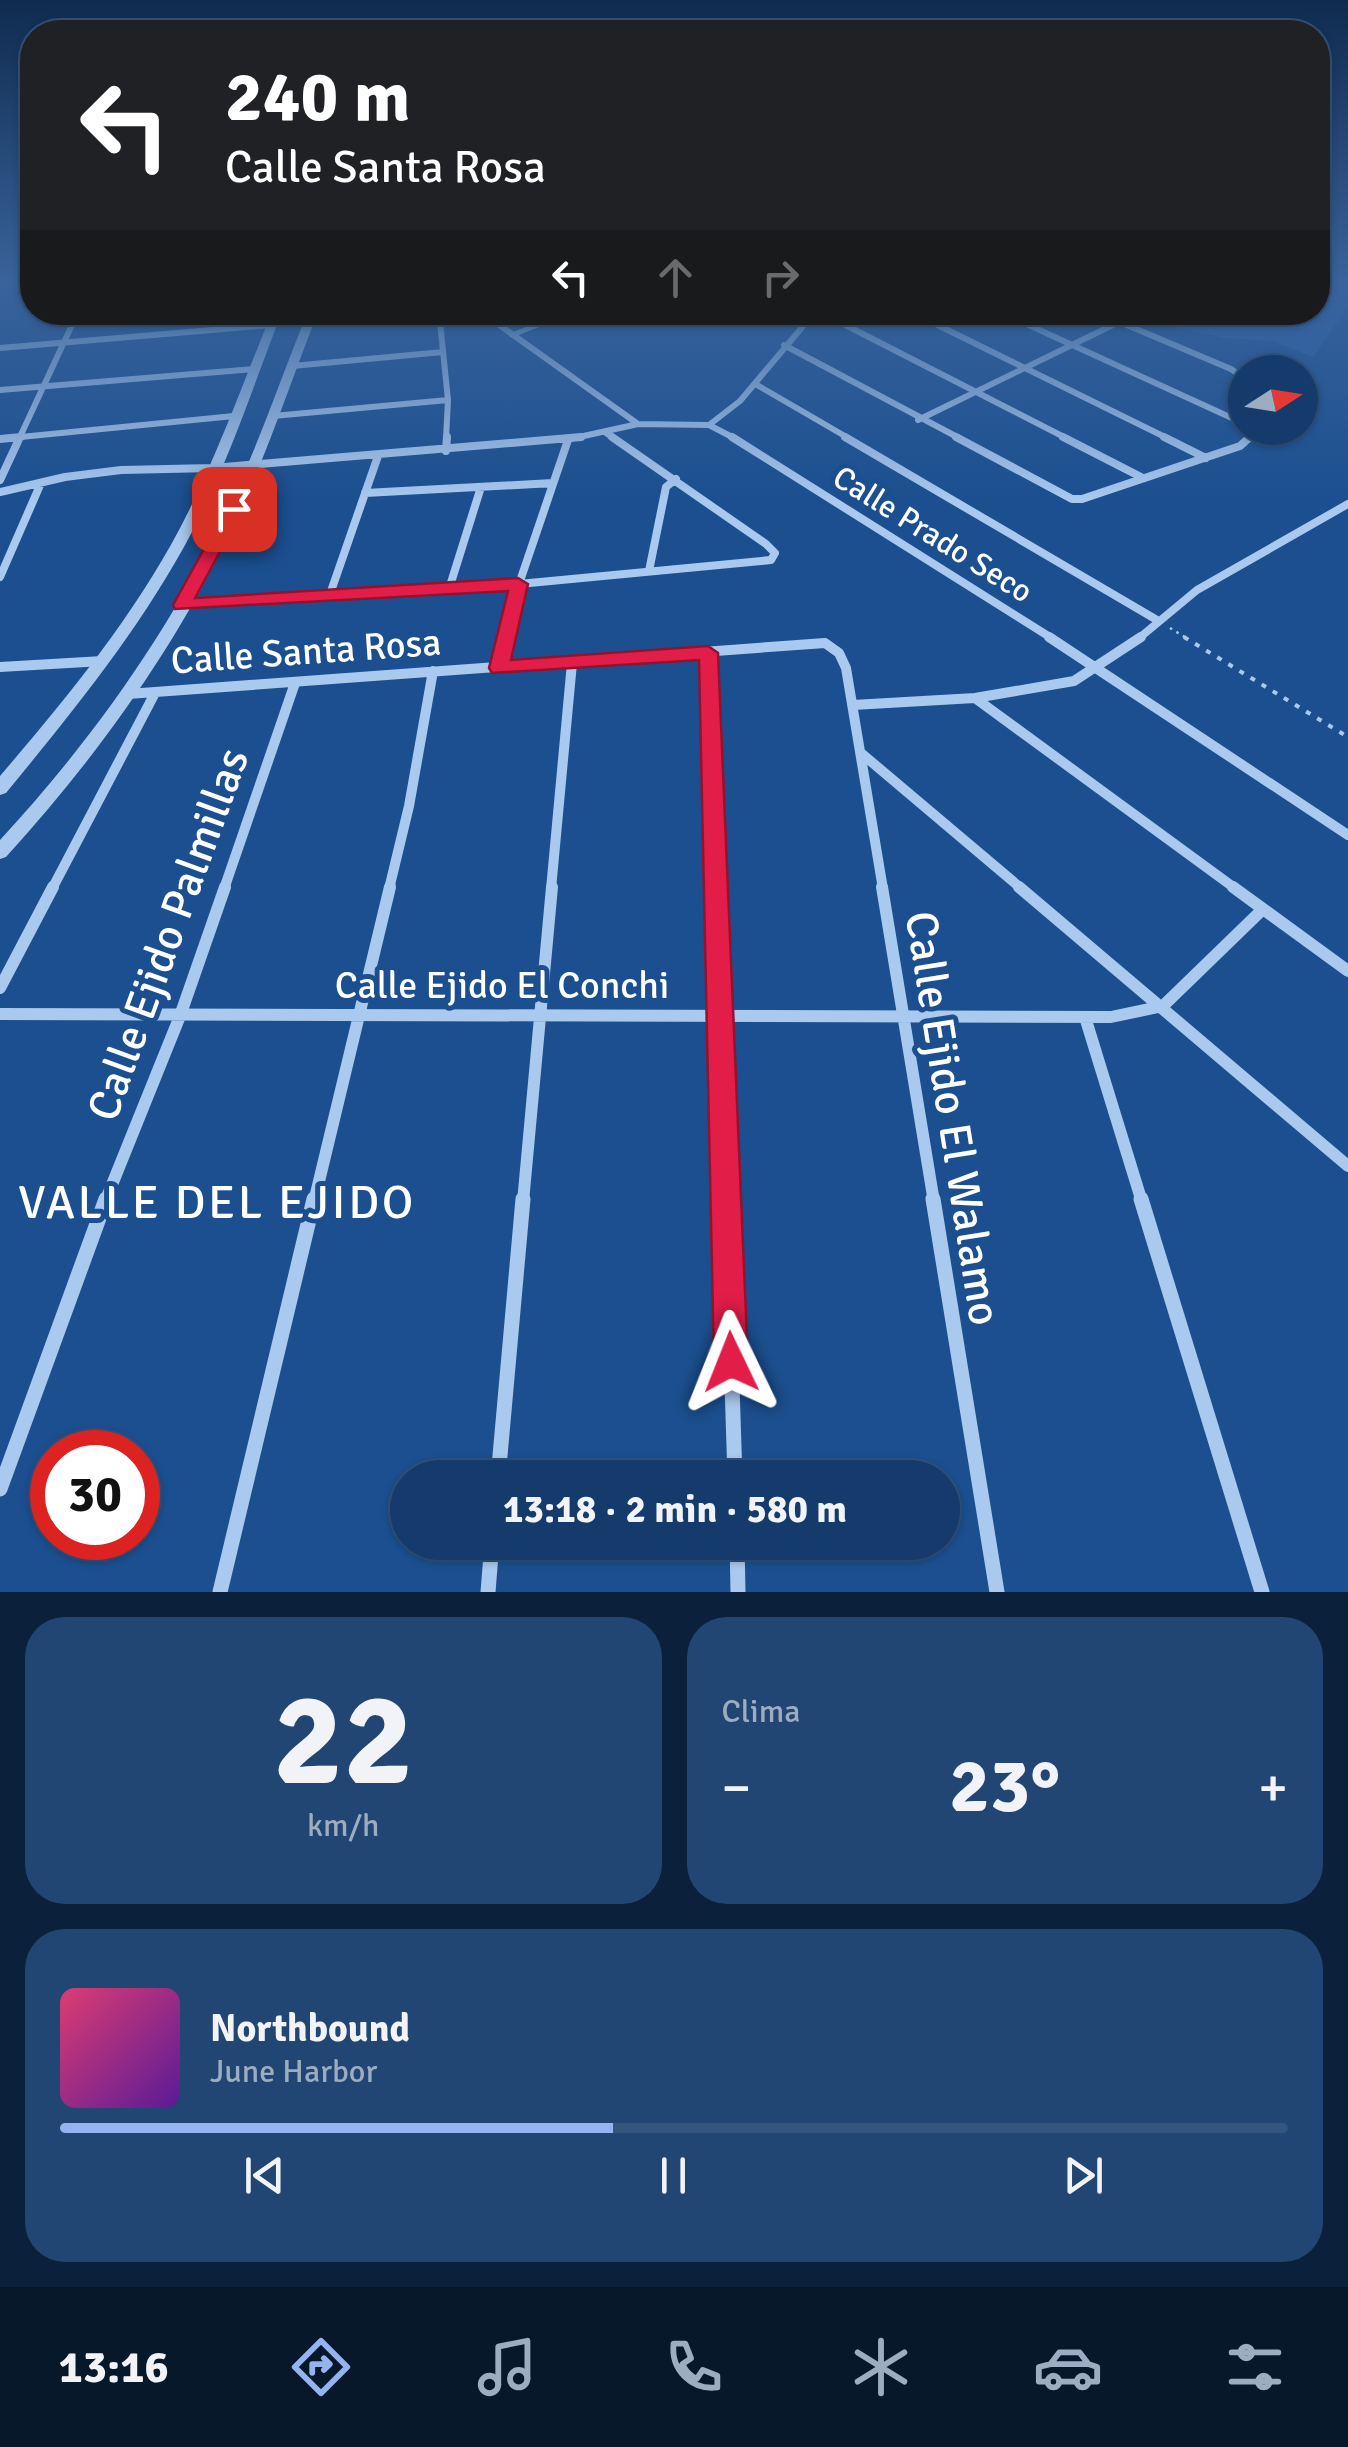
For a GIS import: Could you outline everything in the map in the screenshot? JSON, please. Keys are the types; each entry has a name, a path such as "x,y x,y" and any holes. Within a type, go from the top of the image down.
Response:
{"street":[{"path":"0,480 59,353"},
{"path":"0,788 102,661 174,550 261,353"},
{"path":"0,852 52,794 128,694 182,605 221,537 255,464 297,353"},
{"path":"292,366 429,353"},
{"path":"443,353 448,400 446,452"},
{"path":"537,353 638,424"},
{"path":"0,492 121,470 213,468 446,452 568,440 638,424 709,425 726,416 757,385 778,353"},
{"path":"799,353 1059,496 1082,499 1243,445"},
{"path":"897,353 1141,477"},
{"path":"995,353 1206,458"},
{"path":"918,420 1058,353"},
{"path":"1095,353 1228,416"},
{"path":"1194,353 1228,368"},
{"path":"0,390 254,369"},
{"path":"757,385 1157,620"},
{"path":"273,416 448,400"},
{"path":"0,439 234,416"},
{"name":"Calle Prado Seco","path":"709,425 1096,666 1348,834"},
{"path":"182,605 518,584 771,560 775,553 766,544 606,433"},
{"path":"499,668 518,584 568,440"},
{"path":"329,597 378,456"},
{"path":"649,571 666,487 676,479"},
{"path":"0,577 41,483"},
{"path":"365,493 553,483"},
{"path":"449,589 481,487"},
{"path":"853,705 975,698 1074,681 1127,648 1157,620 1248,559 1348,504"},
{"name":"Calle Santa Rosa","path":"128,694 825,643 836,646 843,655"},
{"path":"708,653 733,1460"},
{"name":"Calle Ejido El Walamo","path":"843,655 997,1592"},
{"path":"0,667 102,661"},
{"path":"500,1460 572,663"},
{"path":"220,1592 409,806 433,671"},
{"name":"Calle Ejido Palmillas","path":"0,1489 115,1176 180,1016 295,683"},
{"path":"0,988 155,693"},
{"path":"975,698 1348,970"},
{"path":"860,752 1348,1166"},
{"path":"1163,1006 1263,909"},
{"name":"Calle Ejido El Conchi","path":"0,1014 1085,1017 1130,1015 1163,1006"},
{"path":"1085,1017 1262,1592"},
{"path":"488,1592 491,1560"},
{"path":"737,1560 738,1592"}],"path":[{"path":"1157,620 1348,737"}],"district":[{"name":"VALLE DEL EJIDO","path":"217,1201"}],"route":[{"path":"234,509 182,605 518,584 499,668 708,653 731,1362"}]}
